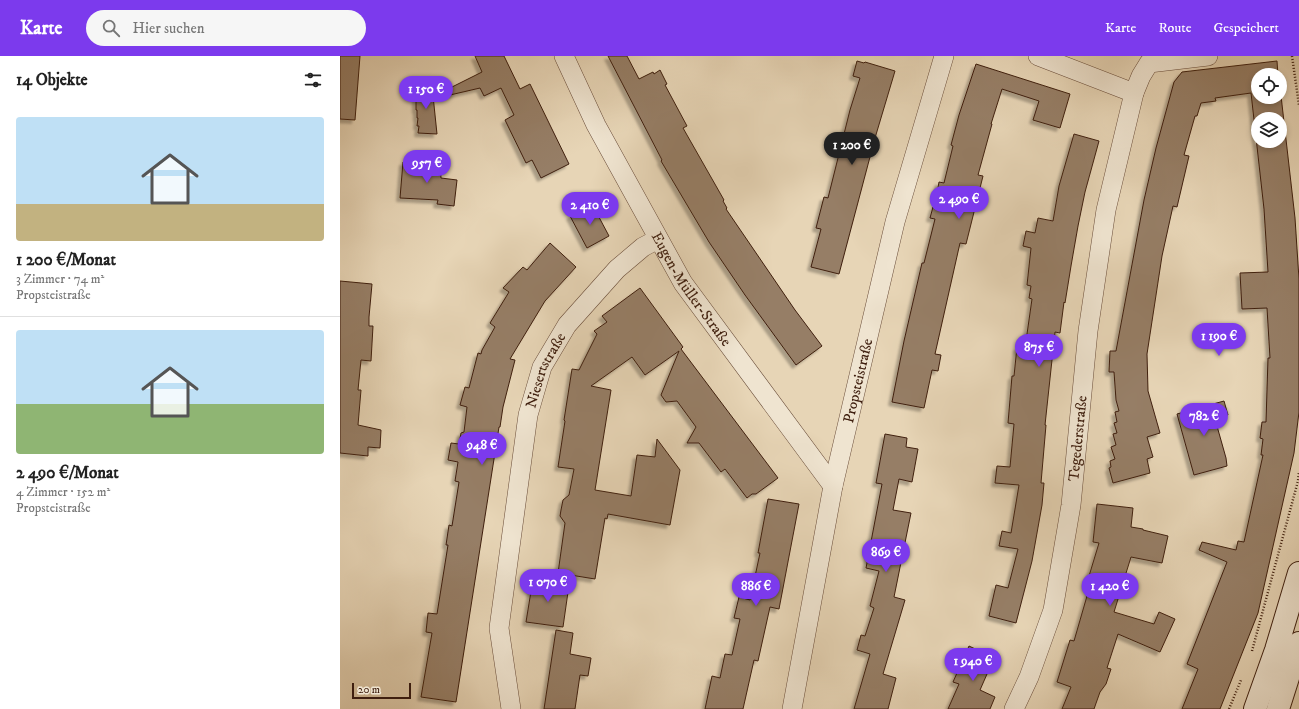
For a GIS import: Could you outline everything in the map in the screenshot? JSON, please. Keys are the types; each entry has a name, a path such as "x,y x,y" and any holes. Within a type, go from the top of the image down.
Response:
{"main road":[{"path":"1255,709 1276,650 1299,573"},
{"path":"1278,709 1299,643"}],"street":[{"name":"Eugen-Müller-Straße","path":"564,56 596,125 658,239 684,283 833,486"},
{"name":"Propsteistraße","path":"792,709 833,486 895,222 944,56"},
{"path":"1038,56 1134,93"},
{"name":"Tegederstraße","path":"1014,709 1029,677 1053,610 1072,505 1088,331 1106,210 1134,93 1140,76 1149,63 1208,56"},
{"name":"Niesertstraße","path":"511,709 499,628 528,415 542,368 567,325 607,280 643,247 658,239"}],"path":[{"path":"1292,56 1299,104"},
{"path":"1250,657 1298,482 1299,472"},
{"path":"1229,709 1243,677"}],"building":[{"path":"340,56 360,56 355,120 340,119"},
{"path":"475,56 504,56 520,89 530,84 569,164 541,178 532,160 526,163 505,120 514,115 501,88 484,96 480,88 450,95 448,89 482,72"},
{"path":"608,56 627,56 639,79 653,72 654,74 660,70 667,84 665,85 687,126 683,128 724,200 726,209 795,310 822,346 796,365 745,295 709,242 661,161 662,160"},
{"path":"857,61 895,71 875,138 839,274 811,267 821,229 816,228 824,197 828,198 850,110 860,78 853,76"},
{"path":"1277,61 1278,68 1251,68 1251,93 1215,98 1216,101 1201,103 1197,116 1195,116 1184,155 1189,156 1177,207 1173,206 1162,256 1147,354 1148,391 1160,433 1147,437 1153,457 1147,459 1150,473 1113,483 1109,468 1111,467 1110,461 1115,459 1111,447 1116,445 1113,434 1117,433 1114,423 1117,422 1115,412 1119,411 1116,400 1114,372 1109,372 1110,351 1116,351 1144,200 1174,82 1182,72"},
{"path":"976,64 1070,94 1060,128 1033,120 1039,101 1002,89 978,175 983,176 966,244 960,243 935,354 941,355 938,371 932,370 924,408 892,402 922,263 924,263 935,219 930,218 933,207 941,202 937,193 939,182 944,183 953,146 951,145 959,115"},
{"path":"416,85 432,86 437,134 418,133 419,126 417,126"},
{"path":"1252,104 1282,104 1283,112 1253,112"},
{"path":"1074,134 1099,141 1085,192 1078,226 1060,333 1055,332 1045,425 1041,483 1044,483 1042,505 1032,561 1016,623 989,616 996,585 1008,588 1018,549 999,546 1002,531 1011,533 1019,485 995,483 997,466 1010,467 1014,424 1008,423 1012,376 1014,376 1017,347 1025,348 1032,299 1029,298 1031,286 1027,285 1031,248 1023,246 1026,231 1035,233 1038,218 1053,221 1059,186"},
{"path":"1257,148 1287,148 1295,218 1299,279 1299,412 1294,453 1258,613 1220,709 1182,709 1198,669 1187,664 1227,562 1199,550 1202,542 1236,550 1238,541 1244,542 1263,455 1261,455 1263,439 1260,438 1262,422 1266,422 1268,358 1270,358 1267,308 1242,309 1240,273 1268,272 1264,209"},
{"path":"403,162 440,164 441,178 457,180 454,206 437,204 438,200 400,198"},
{"path":"592,204 609,236 587,248 570,216"},
{"path":"550,243 576,267 545,301 510,359 515,360 499,427 456,702 421,697 432,633 426,632 428,613 437,614 448,545 446,545 449,525 452,526 459,482 455,481 458,462 448,460 451,443 459,444 461,433 464,432 467,407 460,405 465,387 469,388 478,353 481,354 495,327 490,323 509,292 503,288 523,267 527,270"},
{"path":"340,281 372,284 369,317 369,326 373,326 371,361 361,360 358,390 361,390 358,425 381,430 380,448 368,447 368,456 340,453"},
{"path":"640,288 683,347 681,349 778,478 756,494 752,494 747,498 725,469 721,472 699,443 687,443 696,427 677,401 666,402 661,395 679,351 645,375 632,357 591,386 611,390 595,490 631,496 637,455 655,457 657,439 680,470 670,525 608,514 607,519 605,518 595,579 558,573 565,523 560,516 563,500 569,495 574,469 558,467 572,369 579,370 597,334 594,331 607,322 602,316"},
{"path":"1224,401 1228,415 1215,419 1227,466 1194,475 1177,414"},
{"path":"885,434 907,438 906,447 918,449 912,482 899,479 893,510 911,513 894,597 905,600 883,674 896,678 888,709 854,709 870,654 857,650 861,635 865,636 874,608 870,606 879,571 866,568 882,484 876,483"},
{"path":"768,499 799,504 779,609 770,607 758,661 754,660 743,709 705,709 712,676 720,678 725,654 732,655 740,619 734,618 739,597 750,600 760,553 758,553"},
{"path":"1097,504 1133,508 1131,527 1168,536 1162,563 1131,557 1114,612 1154,624 1159,612 1175,619 1160,652 1118,634 1107,668 1111,669 1106,684 1100,692 1094,709 1062,709 1071,687 1057,682 1070,640 1074,641 1087,596 1093,588 1086,586 1099,543 1093,542"},
{"path":"533,579 569,585 563,627 526,622"},
{"path":"556,630 573,633 570,654 591,658 588,676 580,675 575,709 544,709"},
{"path":"969,646 994,658 980,690 995,697 990,709 948,709 959,684 953,682"}]}
